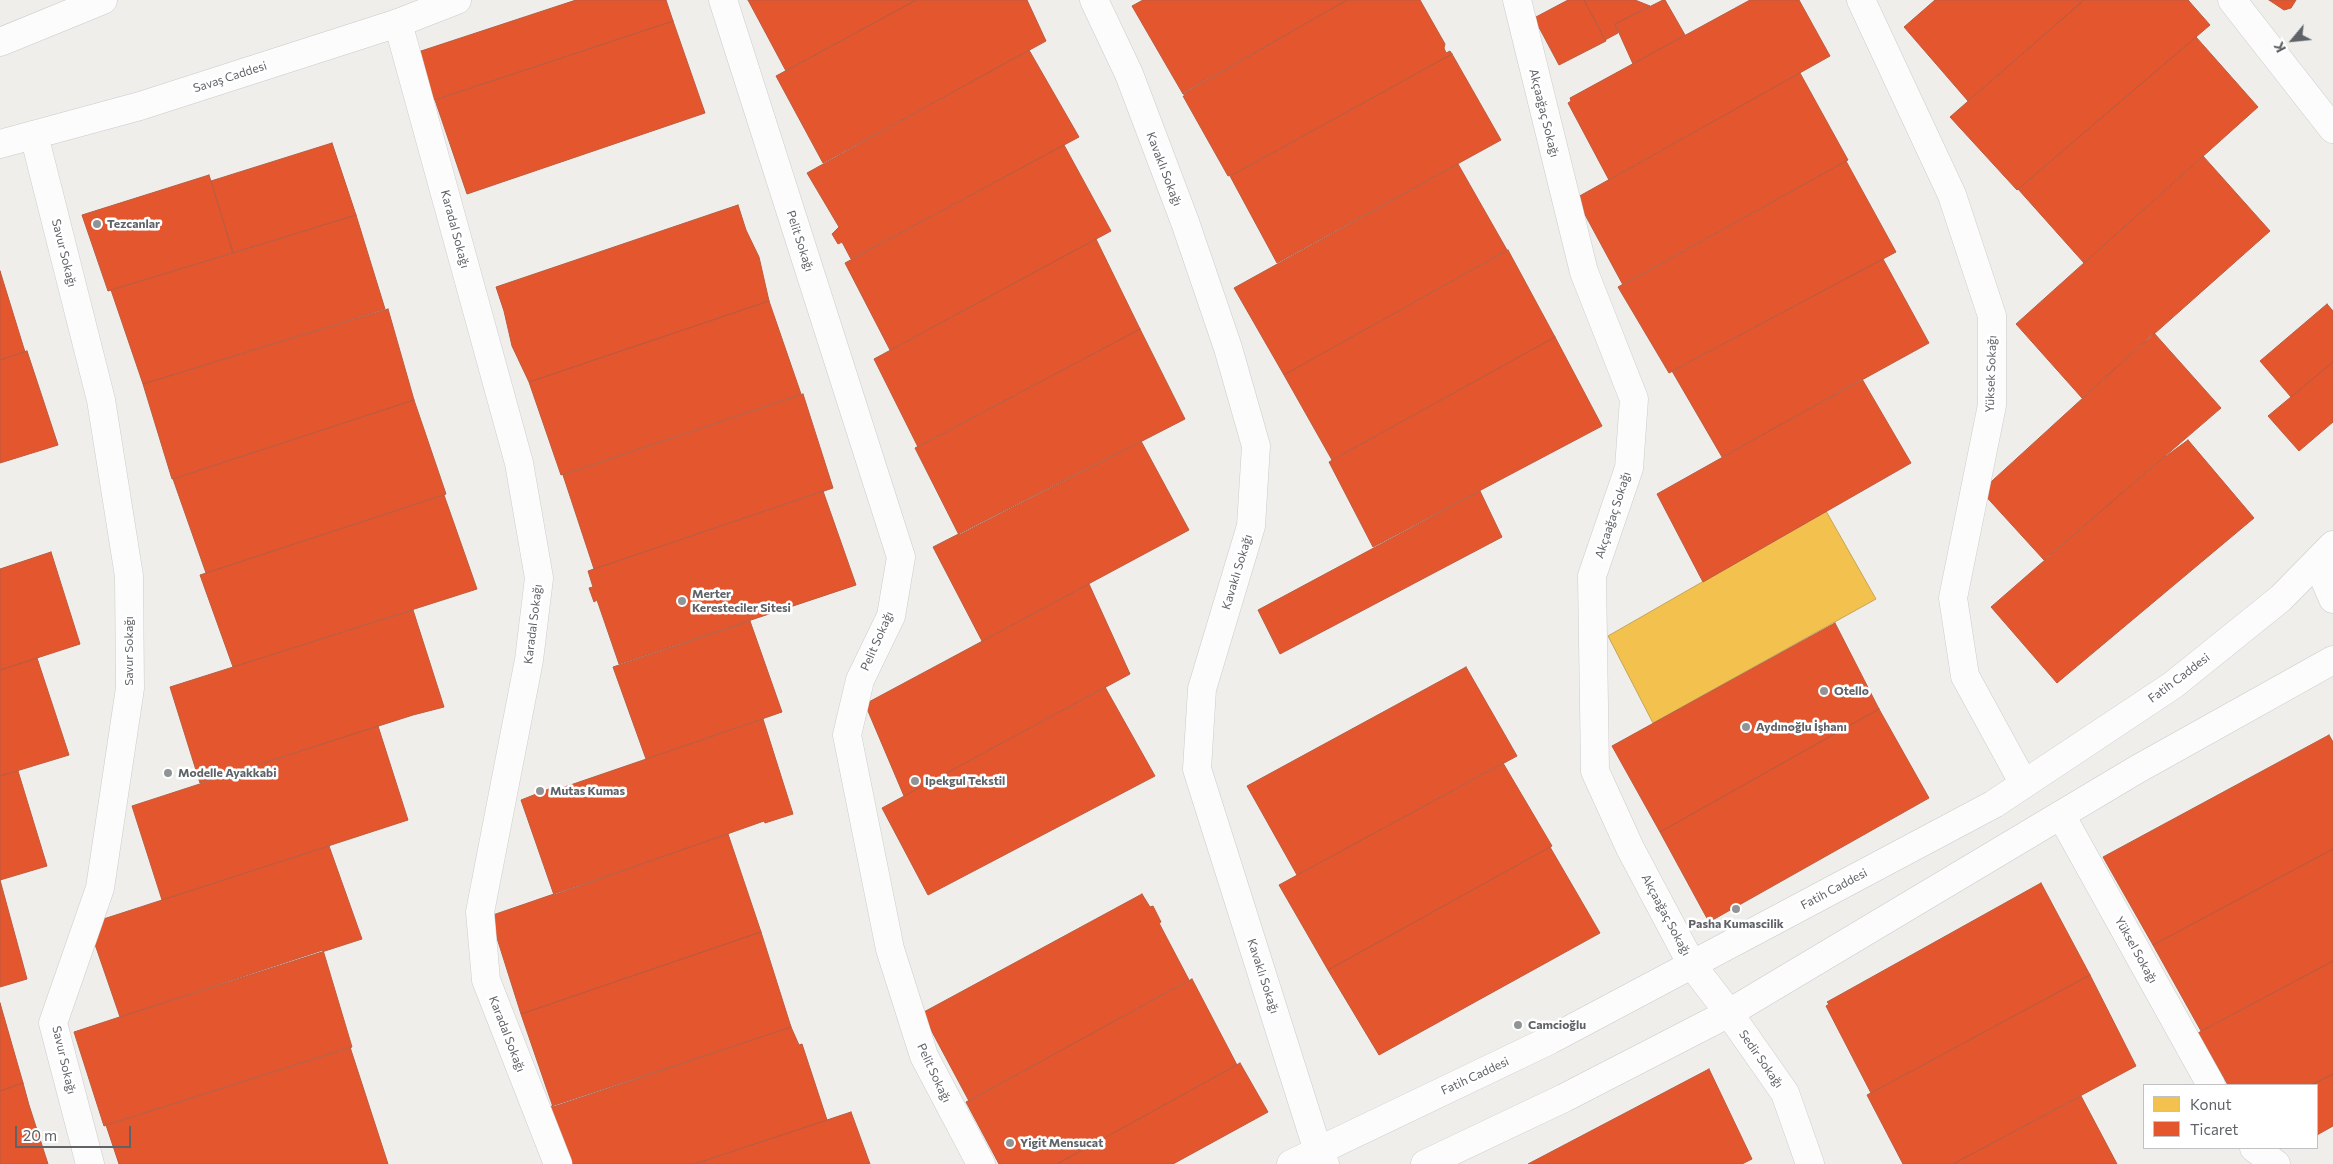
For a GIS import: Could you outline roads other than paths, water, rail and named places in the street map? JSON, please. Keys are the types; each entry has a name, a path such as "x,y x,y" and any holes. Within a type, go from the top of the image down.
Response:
{"street":[{"path":"0,42 103,0"},
{"name":"Savaş Caddesi","path":"0,144 140,106 398,23 457,0"},
{"name":"Pelit Sokağı","path":"723,0 901,557 891,616 860,680 847,735 893,958 924,1056 981,1164"},
{"name":"Kavaklı Sokağı","path":"1094,0 1129,74 1185,222 1228,348 1256,446 1251,526 1202,689 1197,768 1322,1157"},
{"name":"Akçaağaç Sokağı","path":"1517,0 1584,272 1634,399 1629,468 1592,576 1595,771 1630,848 1692,965"},
{"name":"Yüksek Sokağı","path":"1861,0 1952,195 1992,316 1992,405 1953,598 1965,676 2024,784"},
{"path":"2232,0 2333,129"},
{"name":"Karadal Sokağı","path":"398,23 519,463 539,578 529,660 480,912 486,980 558,1164"},
{"name":"Savur Sokağı","path":"34,135 101,400 129,576 130,688 100,888 53,1023 90,1164"},
{"path":"2328,550 2321,571 2333,600"},
{"name":"Fatih Caddesi","path":"1291,1164 1322,1157 1550,1040 1994,804 2173,685 2281,598 2328,550"},
{"path":"1425,1164 1564,1098 1730,1013 2136,770 2333,660"},
{"name":"Yüksel Sokağı","path":"2061,815 2210,1084"},
{"name":"Sedir Sokağı","path":"1692,965 1730,1013 1785,1093 1810,1164"},
{"path":"2255,1149 2276,1164"}],"place":[{"name":"Tezcanlar","path":"97,224"},
{"name":"Merter Keresteciler Sitesi","path":"682,601"},
{"name":"Otello","path":"1824,691"},
{"name":"Aydınoğlu İşhanı","path":"1746,727"},
{"name":"Modelle Ayakkabi","path":"168,773"},
{"name":"Ipekgul Tekstil","path":"915,781"},
{"name":"Mutas Kumas","path":"540,791"},
{"name":"Pasha Kumascilik","path":"1736,909"},
{"name":"Camcioğlu","path":"1518,1025"},
{"name":"Yigit Mensucat","path":"1010,1143"}]}
